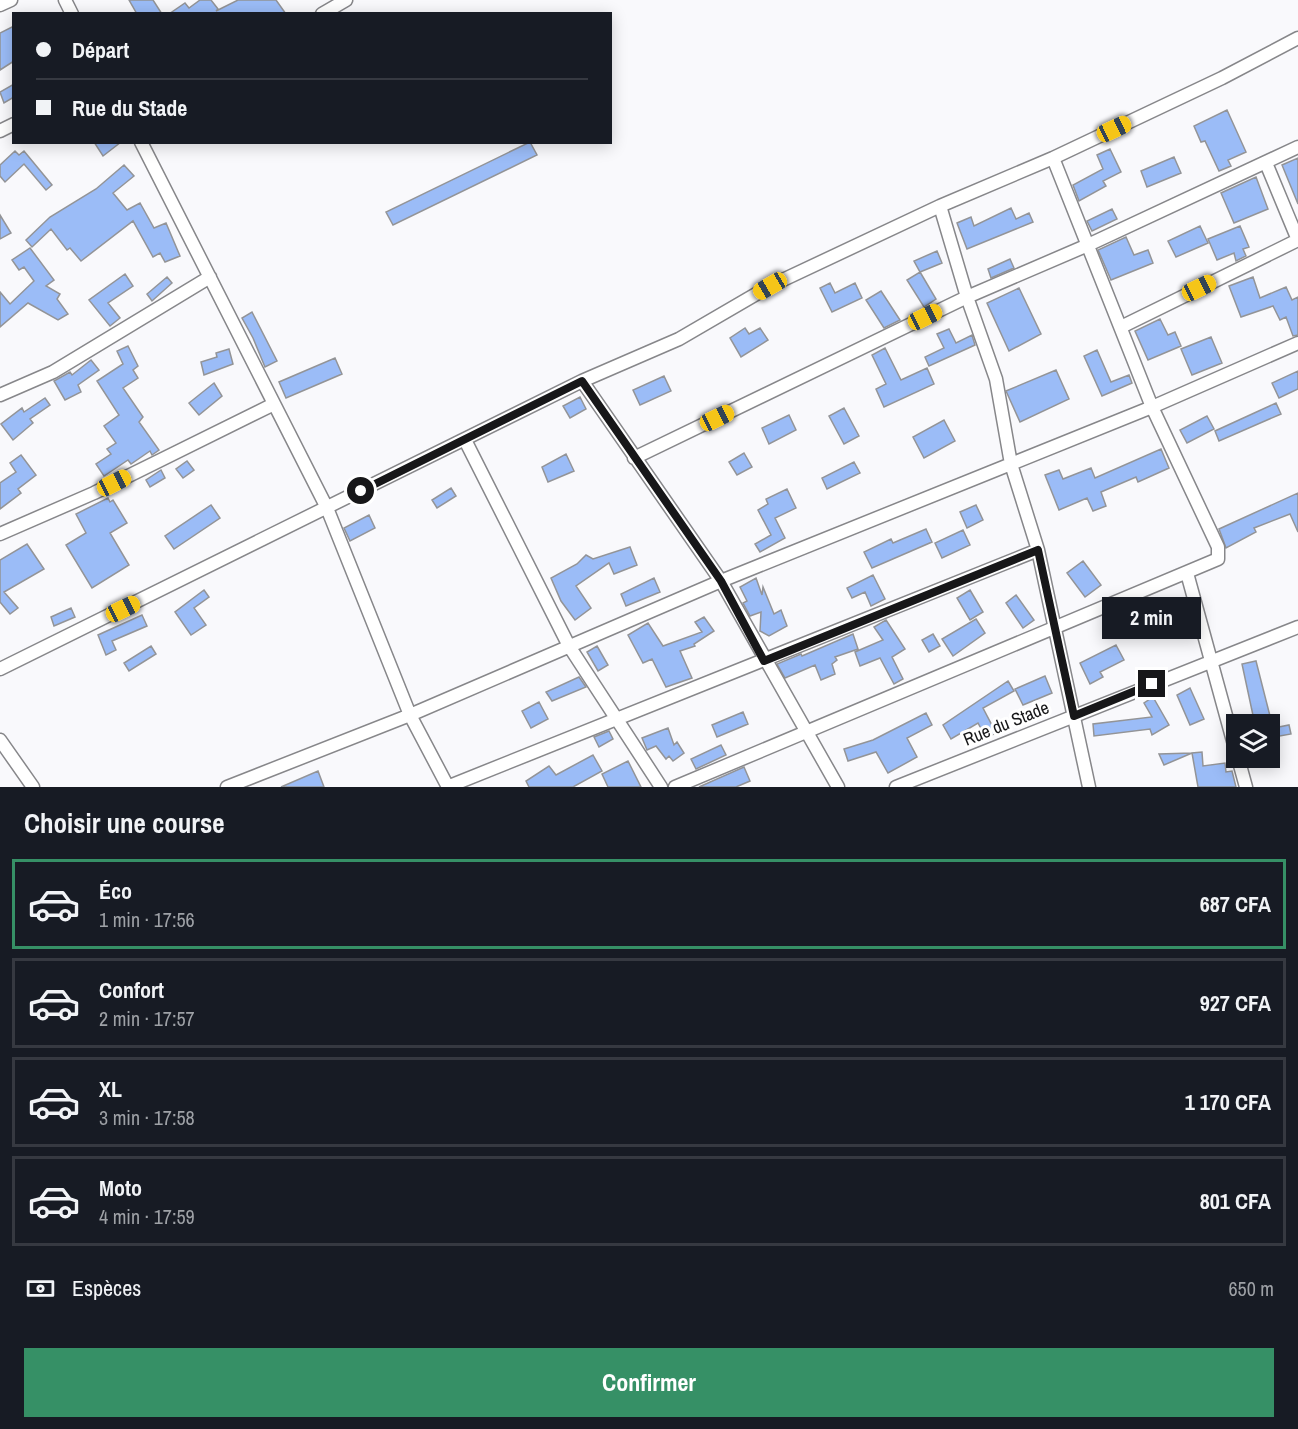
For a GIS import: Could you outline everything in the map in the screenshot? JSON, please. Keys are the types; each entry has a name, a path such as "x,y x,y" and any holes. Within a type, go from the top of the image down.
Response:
{"street":[{"path":"0,5 11,0"},
{"path":"325,12 346,0"},
{"path":"0,669 582,381 679,339 770,286 940,206 1053,158 1222,78 1298,38"},
{"path":"142,144 327,508 410,715 448,787 1038,550"},
{"path":"634,458 967,297 1088,245 1298,147"},
{"path":"675,787 1216,562 1218,559 1218,547 1152,406 1053,158"},
{"path":"1120,327 1298,240 1266,163"},
{"path":"940,206 967,297 996,379 1011,464 1038,550 1089,787"},
{"path":"0,395 53,372 210,277"},
{"path":"227,787 410,715 721,581 1152,406 1298,343"},
{"path":"582,381 721,581 764,661 838,787"},
{"path":"0,534 94,493 274,404"},
{"path":"465,440 569,646 661,787"},
{"path":"1187,573 1226,716"},
{"name":"Rue du Stade","path":"896,787 1298,627"},
{"path":"0,740 33,787"},
{"path":"1241,768 1246,787"}],"building":[{"path":"129,0 153,0 161,12 136,12"},
{"path":"200,0 211,0 218,9 216,11 238,0 276,0 285,12 172,12 185,3 189,8"},
{"path":"12,27 12,62 0,70 0,33"},
{"path":"12,85 12,98 4,103 0,92"},
{"path":"1227,110 1246,152 1228,160 1231,166 1219,171 1205,141 1201,142 1194,126"},
{"path":"95,144 118,144 103,156"},
{"path":"526,144 531,144 537,155 393,225 386,212"},
{"path":"1110,149 1121,172 1103,181 1106,186 1079,201 1073,185 1103,169 1097,155"},
{"path":"15,151 19,155 24,151 52,185 46,190 24,164 5,182 0,176 0,165"},
{"path":"1174,157 1181,173 1147,187 1141,171"},
{"path":"1298,158 1298,204 1282,165"},
{"path":"124,165 134,176 113,193 127,210 140,203 154,228 166,223 180,256 165,262 160,253 153,257 133,221 81,261 70,248 67,250 51,229 32,247 26,240 50,217 96,189"},
{"path":"1256,177 1268,209 1234,223 1221,193"},
{"path":"1011,208 1016,219 1029,213 1033,222 967,249 957,223 971,217 974,226"},
{"path":"1112,209 1117,219 1092,231 1087,221"},
{"path":"0,215 11,233 0,239"},
{"path":"1200,226 1208,243 1176,257 1168,241"},
{"path":"1240,226 1249,247 1243,249 1246,256 1236,261 1234,253 1217,260 1208,239"},
{"path":"1126,237 1134,255 1148,250 1153,263 1111,280 1098,250"},
{"path":"30,248 54,280 46,286 60,294 57,299 68,314 58,320 28,303 0,327 0,292 10,304 34,281 24,267 19,270 12,260"},
{"path":"937,251 942,263 920,272 914,261"},
{"path":"1010,259 1014,268 991,278 988,269"},
{"path":"920,272 936,299 924,307 907,280"},
{"path":"125,274 133,286 108,303 120,318 110,326 89,300"},
{"path":"167,277 172,283 152,301 147,294"},
{"path":"1253,277 1260,298 1286,287 1292,300 1298,297 1298,335 1293,336 1286,317 1280,320 1273,306 1241,317 1229,286"},
{"path":"830,283 835,293 855,283 862,298 832,312 820,288"},
{"path":"1019,288 1041,334 1009,351 987,303"},
{"path":"881,291 900,320 884,328 866,300"},
{"path":"252,312 277,361 265,367 242,318"},
{"path":"1160,319 1168,335 1175,332 1181,346 1148,360 1135,331"},
{"path":"745,328 749,334 760,328 768,340 741,357 730,338"},
{"path":"949,329 956,343 972,335 975,345 929,366 925,357 944,348 937,334"},
{"path":"1211,337 1222,363 1192,375 1181,349"},
{"path":"128,346 138,366 133,370 138,378 123,388 143,417 139,422 159,450 152,455 150,451 131,464 128,460 104,476 96,464 111,454 107,449 116,443 104,426 119,415 97,381 123,364 117,351"},
{"path":"885,348 901,380 927,368 934,384 884,407 876,389 886,384 872,355"},
{"path":"229,349 233,364 204,375 201,362 217,357 216,353"},
{"path":"1097,350 1111,382 1129,375 1132,383 1102,396 1084,356"},
{"path":"335,358 342,374 286,398 279,382"},
{"path":"91,360 99,370 78,385 81,392 65,400 54,381 70,372 72,375"},
{"path":"1056,370 1069,399 1020,422 1006,391"},
{"path":"1298,371 1298,389 1279,398 1272,383"},
{"path":"664,376 671,391 640,405 633,390"},
{"path":"214,383 222,396 199,415 189,403"},
{"path":"580,397 586,409 570,418 563,406"},
{"path":"45,398 50,405 30,419 33,423 13,440 1,424 22,408 24,412"},
{"path":"1276,403 1281,414 1219,441 1215,431"},
{"path":"844,408 859,436 844,444 829,416"},
{"path":"789,415 796,430 769,444 762,428"},
{"path":"1207,416 1214,429 1187,443 1180,430"},
{"path":"944,420 955,441 924,458 913,437"},
{"path":"1161,449 1169,468 1138,482 1136,477 1101,492 1106,506 1093,511 1087,498 1059,510 1045,475 1059,470 1063,479 1091,468 1095,478"},
{"path":"744,453 752,467 737,475 729,462"},
{"path":"566,454 574,471 548,482 542,467"},
{"path":"21,455 36,475 18,489 21,493 0,509 0,483 16,472 10,463"},
{"path":"187,461 194,470 183,478 176,469"},
{"path":"854,462 860,473 827,489 822,478"},
{"path":"161,470 165,478 150,487 146,480"},
{"path":"451,488 456,496 437,508 432,500"},
{"path":"787,489 796,508 775,518 785,538 760,552 755,544 771,535 758,510 768,504 766,499"},
{"path":"1298,493 1298,532 1290,514 1254,528 1256,532 1226,548 1219,529"},
{"path":"108,498 110,502 113,500 127,523 110,533 129,565 92,588 66,545 86,533 76,514"},
{"path":"211,505 220,518 174,549 165,536"},
{"path":"976,505 983,520 967,528 960,512"},
{"path":"369,515 375,528 350,541 344,528"},
{"path":"926,529 932,542 872,568 864,552 891,539 893,543"},
{"path":"963,530 970,545 942,558 935,543"},
{"path":"27,544 44,569 4,592 18,608 10,614 0,602 0,560"},
{"path":"630,547 637,565 614,574 609,563 576,586 591,608 575,620 561,601 551,578 577,564 586,555 593,559"},
{"path":"1083,561 1101,585 1085,597 1067,573"},
{"path":"873,575 885,599 871,606 865,592 852,598 847,588"},
{"path":"654,578 660,592 626,606 621,594"},
{"path":"756,578 762,595 763,587 774,614 781,610 787,626 769,636 760,631 761,612 750,616 743,603 747,601 740,587"},
{"path":"204,590 209,597 194,608 206,625 191,635 175,612"},
{"path":"970,590 983,612 970,620 957,598"},
{"path":"1016,595 1034,620 1023,628 1006,603"},
{"path":"71,608 75,617 54,626 51,617"},
{"path":"1150,609 1156,622 1129,636 1122,623"},
{"path":"142,615 147,626 112,641 116,650 106,655 98,635"},
{"path":"704,617 714,631 694,644 695,646 680,651 692,678 666,687 652,659 643,663 628,635 648,623 663,646 702,632 695,622"},
{"path":"976,619 985,633 953,656 942,639"},
{"path":"886,620 905,649 892,657 903,679 894,684 880,658 860,666 855,652 883,640 874,627"},
{"path":"853,634 858,649 835,657 837,660 832,664 835,674 821,680 815,665 785,678 777,664 801,654 802,656"},
{"path":"933,634 940,646 929,652 922,640"},
{"path":"1116,645 1124,660 1100,672 1103,677 1090,684 1080,663"},
{"path":"151,646 156,654 129,671 124,663"},
{"path":"597,646 608,665 598,671 587,652"},
{"path":"1256,661 1269,714 1253,714 1242,664"},
{"path":"1045,676 1052,693 1023,705 1015,689"},
{"path":"579,677 586,687 552,701 546,692"},
{"path":"1008,681 1014,691 983,708 996,733 986,738 978,723 951,739 943,725"},
{"path":"1190,688 1204,719 1190,725 1177,695"},
{"path":"1153,697 1169,725 1152,735 1150,729 1094,736 1093,724 1152,717 1144,703"},
{"path":"539,702 548,719 531,728 522,711"},
{"path":"743,712 748,724 717,737 712,725"},
{"path":"926,713 932,725 907,738 917,757 888,773 876,752 848,761 844,749 873,740"},
{"path":"1289,725 1291,734 1280,736 1280,727"},
{"path":"668,728 674,745 677,742 684,753 673,761 669,756 666,759 656,746 647,750 642,738"},
{"path":"609,731 613,739 599,747 594,737"},
{"path":"721,745 726,755 696,769 691,759"},
{"path":"1202,752 1203,766 1225,763 1226,772 1232,771 1236,787 1198,787 1192,753"},
{"path":"1192,753 1164,765 1159,754"},
{"path":"593,755 602,771 573,787 529,787 526,781 549,766 556,775"},
{"path":"628,761 641,787 608,787 602,774"},
{"path":"744,767 750,781 736,787 699,787"},
{"path":"318,771 324,787 281,787"}],"route":[{"path":"361,491 582,381 721,581 764,661 1038,550 1074,716 1152,684"}]}
